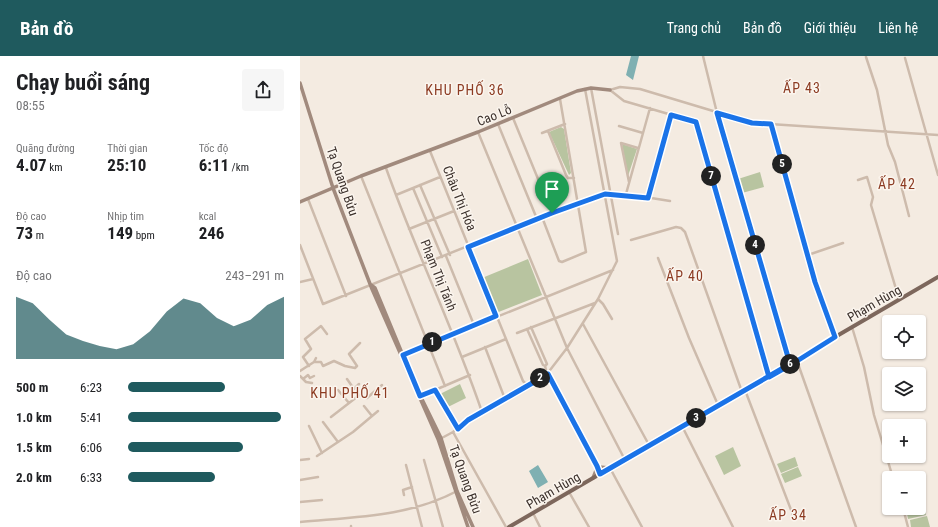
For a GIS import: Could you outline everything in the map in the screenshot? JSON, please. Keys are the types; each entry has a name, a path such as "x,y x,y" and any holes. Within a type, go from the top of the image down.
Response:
{"main road":[{"name":"Tạ Quang Bửu","path":"300,84 333,188 371,285 375,288 419,396 439,439 468,527"},
{"name":"Cao Lỗ","path":"300,202 361,176 430,151 577,91 591,88 610,90"},
{"name":"Phạm Hùng","path":"509,527 797,361 852,326 938,277"},
{"path":"593,478 598,467 610,468"},
{"name":"Tạ Quang Bửu","path":"456,492 473,527"}],"street":[{"path":"703,56 717,113 790,364"},
{"path":"866,57 877,90 886,132 909,216"},
{"path":"905,58 938,175"},
{"path":"610,90 620,87 640,89 752,123 938,135"},
{"path":"591,88 618,234"},
{"path":"439,439 458,429 482,412 527,385 548,374 596,303 617,261 586,89"},
{"name":"Cao Lỗ","path":"610,90 624,101 696,122 769,377"},
{"path":"542,217 560,261 562,262 580,255 587,250 560,99"},
{"path":"626,194 650,108"},
{"path":"648,198 671,115"},
{"path":"513,118 552,213"},
{"path":"498,124 537,219"},
{"path":"542,133 565,124"},
{"path":"771,124 823,306 835,337"},
{"path":"619,126 643,133"},
{"path":"548,131 566,175 568,178 574,178"},
{"path":"478,132 567,348 625,460"},
{"path":"629,182 621,143 638,148"},
{"name":"Châu Thị Hóa","path":"430,151 496,316 523,381 527,385"},
{"name":"Phạm Thị Tánh","path":"386,168 423,265 470,375 482,412"},
{"path":"361,176 445,386"},
{"path":"858,180 867,176 873,197 871,205 899,299"},
{"path":"396,195 440,177"},
{"path":"420,185 435,219 474,325"},
{"path":"413,188 442,258"},
{"path":"300,245 323,304 346,296 399,273 442,258 578,202 605,194 626,194 670,201"},
{"path":"308,199 346,296"},
{"path":"409,229 454,212"},
{"path":"631,240 676,227 681,228 685,232 744,391 793,515"},
{"path":"808,255 843,244"},
{"path":"658,258 689,338 719,406"},
{"path":"402,355 613,270"},
{"path":"300,282 313,280"},
{"path":"598,299 603,304 612,319"},
{"path":"517,333 596,303"},
{"path":"583,324 650,445"},
{"path":"309,366 303,357 311,349 306,339 321,326 327,334"},
{"path":"852,326 864,367 874,415 891,471"},
{"path":"531,328 547,364 545,366"},
{"path":"527,329 543,365 545,366 602,473"},
{"path":"462,357 506,339"},
{"path":"314,362 321,362 323,366 334,361 345,366 355,368 357,366 349,354 360,343"},
{"path":"485,347 505,399"},
{"path":"300,371 314,362 316,358"},
{"path":"797,361 856,527"},
{"path":"303,379 308,375 310,378 314,376"},
{"path":"419,396 470,375"},
{"path":"300,376 306,382 312,383"},
{"path":"347,379 354,389 359,384"},
{"path":"367,398 382,385"},
{"path":"338,390 349,403"},
{"path":"435,390 458,429"},
{"path":"331,417 362,393"},
{"path":"364,406 372,416"},
{"path":"317,456 338,442 378,411"},
{"path":"323,422 338,442"},
{"path":"309,426 322,453"},
{"path":"682,426 732,527"},
{"path":"453,432 506,527"},
{"path":"300,460 309,459"},
{"path":"424,460 443,527"},
{"path":"406,465 422,527"},
{"path":"610,468 642,527"},
{"path":"300,480 318,478"},
{"path":"404,495 403,490 412,487"},
{"path":"300,522 368,517 417,506 456,492"},
{"path":"569,492 588,527"},
{"path":"300,502 322,500"},
{"path":"533,513 540,527"},
{"path":"905,515 908,527"}],"green space":[{"path":"561,127 564,129 571,173 569,175 549,132"},
{"path":"622,144 637,149 628,176"},
{"path":"760,172 764,187 742,193 738,179"},
{"path":"528,259 542,295 496,313 482,278"},
{"path":"460,384 466,398 448,407 440,394"},
{"path":"733,447 741,466 724,475 715,456"},
{"path":"795,457 798,466 781,473 777,464"},
{"path":"798,467 802,476 785,483 781,474"},
{"path":"907,515 926,515 908,519"},
{"path":"927,516 930,527 911,527 910,520"}],"water":[{"path":"631,56 639,56 633,80 626,75"},
{"path":"538,465 548,482 538,488 529,471"}],"district":[{"name":"ẤP 43","path":"802,88"},
{"name":"KHU PHỐ 36","path":"465,90"},
{"name":"ẤP 42","path":"897,184"},
{"name":"ẤP 40","path":"685,276"},
{"name":"KHU PHỐ 41","path":"350,393"},
{"name":"ẤP 34","path":"788,515"}],"route":[{"path":"552,213 468,247 496,316 403,355 420,396 435,390 458,429 468,420 548,374 600,474 682,426 742,392 790,364 717,113 752,123 771,124 815,282 835,337 769,377 748,307 699,137 696,122 671,115 648,198 626,194 605,194 578,202 552,213"}]}
